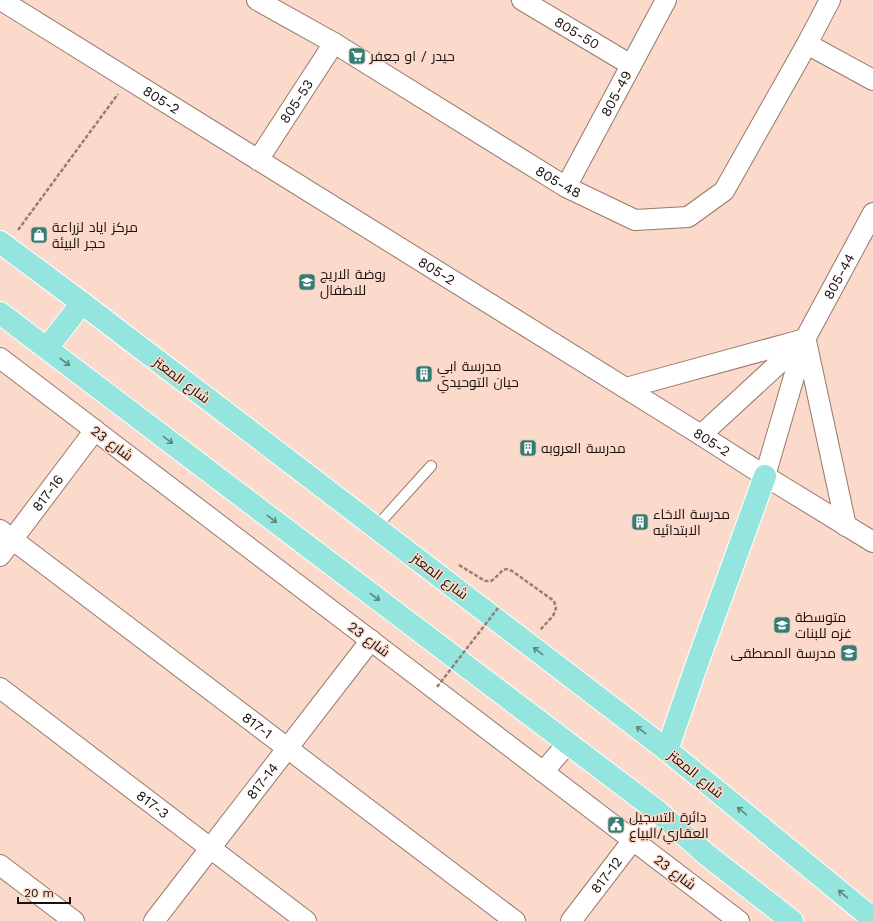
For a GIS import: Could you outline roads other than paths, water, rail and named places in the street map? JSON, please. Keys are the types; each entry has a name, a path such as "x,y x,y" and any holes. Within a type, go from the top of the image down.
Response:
{"main road":[{"name":"شارع المعتز","path":"3,244 667,750 873,919"},
{"path":"47,348 82,303"},
{"path":"0,313 656,810 707,855 792,921"},
{"path":"667,750 765,476"}],"street":[{"name":"805-2","path":"1,0 873,542"},
{"name":"805-48","path":"257,0 334,43 566,187 636,220 688,217 724,191 807,44 830,0"},
{"name":"805-50","path":"522,0 631,65"},
{"name":"805-49","path":"566,187 666,0"},
{"name":"805-53","path":"258,160 334,43"},
{"path":"807,44 873,80"},
{"name":"805-44","path":"805,340 873,213"},
{"path":"626,388 805,340"},
{"path":"701,435 805,340"},
{"path":"765,476 805,340"},
{"path":"805,340 846,526"},
{"name":"شارع 23","path":"0,358 739,921"},
{"name":"817-16","path":"0,556 6,535 95,430"},
{"name":"817-1","path":"6,535 515,921"},
{"name":"817-14","path":"154,921 371,640"},
{"name":"817-3","path":"0,688 306,921"},
{"path":"543,772 568,743"},
{"name":"817-12","path":"571,921 656,810"},
{"path":"0,865 74,921"}],"lane":[{"path":"376,527 431,466"}],"place":[{"name":"حيدر / او جعفر","path":"357,56"},
{"name":"مركز اياد لزراعة حجر البيئة","path":"39,235"},
{"name":"روضة الاريج للاطفال","path":"307,282"},
{"name":"مدرسة ابي حيان التوحيدي","path":"424,374"},
{"name":"مدرسة العروبه","path":"528,448"},
{"name":"مدرسة الاخاء الابتدائيه","path":"640,522"},
{"name":"متوسطة غزه للبنات","path":"782,625"},
{"name":"مدرسة المصطقى","path":"849,653"},
{"name":"دائرة التسجيل العقاري/البياع","path":"616,825"}]}
